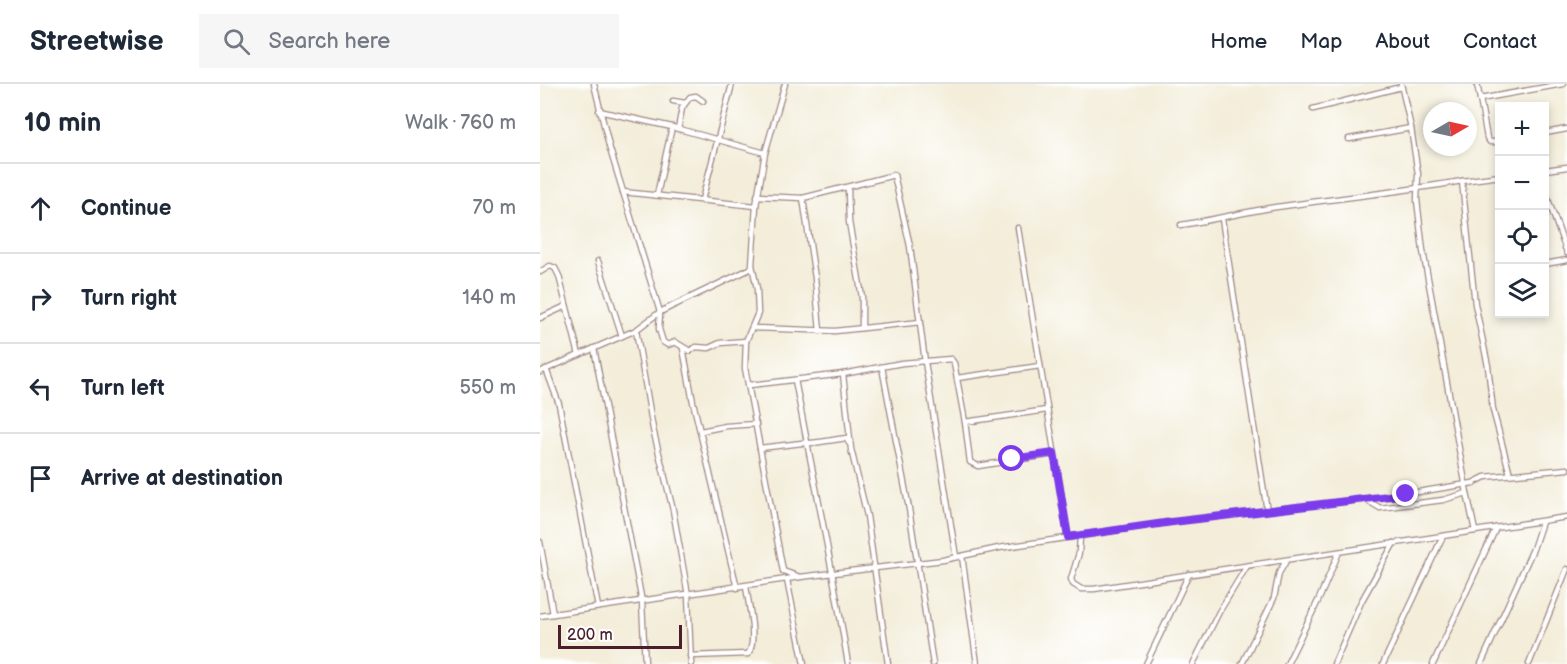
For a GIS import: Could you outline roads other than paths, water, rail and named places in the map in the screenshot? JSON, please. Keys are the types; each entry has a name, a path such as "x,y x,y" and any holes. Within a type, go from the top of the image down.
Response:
{"street":[{"path":"594,84 599,111 660,312 659,329 663,342 668,345 675,342 690,351 696,347 709,348 720,343 746,341"},
{"path":"702,200 732,84"},
{"path":"778,582 783,571 745,368 746,341 758,313 758,289 752,268 757,196 765,153 785,84"},
{"path":"1477,84 1487,138 1490,142 1495,142"},
{"path":"1480,99 1563,84"},
{"path":"1313,109 1401,85 1418,174 1417,189 1423,251 1475,531"},
{"path":"678,129 682,108 690,97 696,96 703,101"},
{"path":"673,101 685,103"},
{"path":"599,111 672,127 765,153"},
{"path":"657,195 672,127"},
{"path":"1348,139 1411,128"},
{"path":"1549,133 1567,129"},
{"path":"1549,169 1567,167"},
{"path":"757,196 802,198 894,175 910,246 921,322 924,362 977,664"},
{"path":"1181,225 1272,208 1495,177"},
{"path":"1462,181 1475,304 1488,366 1493,410 1510,474"},
{"path":"848,188 849,222 860,274 862,328"},
{"path":"623,192 756,206"},
{"path":"802,198 815,278 820,331"},
{"path":"1549,202 1567,253"},
{"path":"1222,219 1267,511"},
{"path":"1018,228 1068,537"},
{"path":"1549,263 1567,260"},
{"path":"598,261 622,336"},
{"path":"540,272 550,266 555,268 579,355"},
{"path":"540,372 636,330 660,312 752,268"},
{"path":"540,318 566,306"},
{"path":"753,328 820,331 921,322"},
{"path":"636,330 653,429 673,510 687,595 691,664"},
{"path":"594,348 642,602 645,664"},
{"path":"683,348 737,588"},
{"path":"750,385 951,359 957,378 972,465 978,466 1054,453"},
{"path":"957,378 1040,366"},
{"path":"882,367 933,664"},
{"path":"546,369 559,405 598,607"},
{"path":"843,374 851,449 867,516 888,664"},
{"path":"795,380 821,509 827,551 834,574 848,664"},
{"path":"965,422 1047,410"},
{"path":"700,431 756,424"},
{"path":"760,448 802,443 807,445 824,440 846,438 863,508"},
{"path":"540,616 959,556 1172,522 1466,485 1485,477 1567,469"},
{"path":"1365,499 1380,508 1443,500 1467,494"},
{"path":"1080,536 1079,554 1071,579 1073,585 1081,589 1286,561 1567,517"},
{"path":"1481,664 1533,549 1542,522"},
{"path":"1432,664 1496,528"},
{"path":"1383,664 1443,536"},
{"path":"540,542 553,614"},
{"path":"1334,664 1361,602 1395,543"},
{"path":"1287,664 1320,599 1339,552"},
{"path":"1242,664 1274,598 1279,573 1286,561"},
{"path":"1193,664 1219,612 1247,566"},
{"path":"1528,664 1567,569"},
{"path":"783,571 800,577"},
{"path":"1146,664 1189,574"},
{"path":"787,580 804,664"},
{"path":"690,656 748,654 751,650 753,635 746,586"}]}
